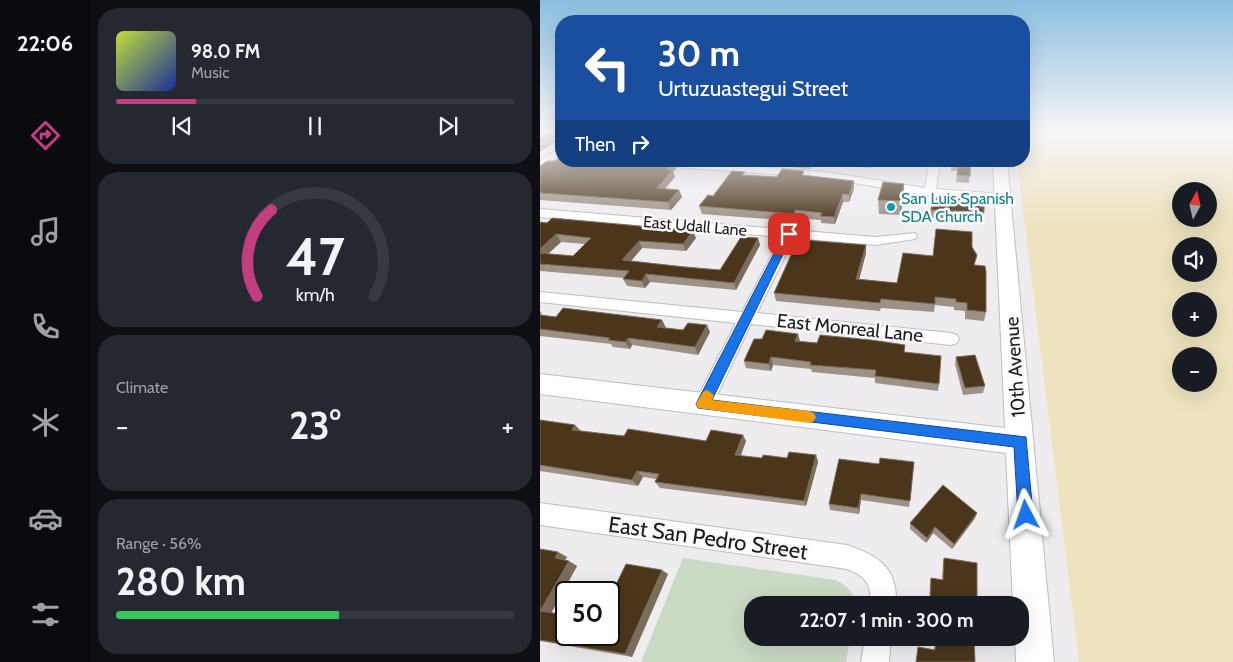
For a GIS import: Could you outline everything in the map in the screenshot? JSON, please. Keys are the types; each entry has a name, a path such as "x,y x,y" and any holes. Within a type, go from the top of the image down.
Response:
{"main road":[{"name":"10th Avenue","path":"1000,167 1035,662"},
{"path":"540,384 1021,442"}],"street":[{"path":"751,167 826,175 930,192 1002,198"},
{"path":"826,175 830,167"},
{"path":"930,192 933,167"},
{"name":"East Udall Lane","path":"540,213 876,241 910,236"},
{"path":"703,404 789,234"},
{"name":"East Monreal Lane","path":"540,296 951,338"},
{"name":"East San Pedro Street","path":"540,514 847,557 874,568 881,581 884,596"},
{"path":"875,662 877,646"}],"green space":[{"path":"683,558 836,580 847,587 853,596 744,596 744,646 849,646 846,662 641,662"}],"sand":[{"path":"1030,163 1233,163 1233,662 1079,662 1018,167 1030,167"}],"building":[{"path":"544,163 555,163 555,167 670,167 667,170 673,170 657,188 679,190 668,202 540,193 540,166"},
{"path":"958,167 971,167 970,176 957,175"},
{"path":"782,169 804,171 802,175 854,181 849,195 843,194 834,217 820,216 822,213 795,210 794,214 699,206 708,195 713,196 732,171 745,172 742,175 777,177"},
{"path":"883,182 904,184 900,201 878,200"},
{"path":"932,198 984,199 984,212 931,210"},
{"path":"552,218 693,231 683,244 639,241 622,260 684,267 720,270 741,237 758,238 734,283 646,274 642,281 623,279 629,271 540,264 540,253 573,256 591,238 556,234 540,249 540,222 547,223"},
{"path":"936,229 972,232 972,247 977,255 974,265 985,266 986,312 967,310 967,303 956,302 956,299 935,297 935,304 881,299 880,303 774,293 796,244 802,245 804,240 866,245 856,279 897,283 903,253 933,256"},
{"path":"563,308 662,320 657,327 683,330 688,323 707,325 695,347 628,338 625,342 608,340 610,338 540,329 540,315 556,317"},
{"path":"766,330 798,334 795,341 817,343 820,335 872,340 905,345 904,352 941,356 939,384 875,376 876,370 810,365 811,362 771,357 769,364 744,361 754,339 762,339"},
{"path":"975,355 985,386 965,388 956,357"},
{"path":"540,420 575,425 572,430 624,436 628,429 706,441 711,430 743,435 735,455 762,458 763,455 787,458 789,452 816,455 804,501 655,482 659,474 637,471 632,480 540,465"},
{"path":"880,458 914,462 910,501 861,494 858,508 829,504 839,459 879,464"},
{"path":"943,485 977,513 954,544 935,527 927,538 910,523"},
{"path":"540,549 558,552 555,558 569,561 557,581 555,581 555,585 540,611"},
{"path":"944,558 977,563 977,596 930,596 931,578 943,580"},
{"path":"626,564 662,570 625,654 576,646 620,646 620,581 618,581"},
{"path":"540,611 555,613 555,642 540,640"},
{"path":"935,646 974,646 975,662 916,662 918,647 935,650"}],"slow traffic":[{"path":"707,395 703,404 809,417"}],"place":[{"name":"San Luis Spanish SDA Church","path":"891,207"}],"route":[{"path":"789,234 703,404 1021,442 1026,515"}]}
